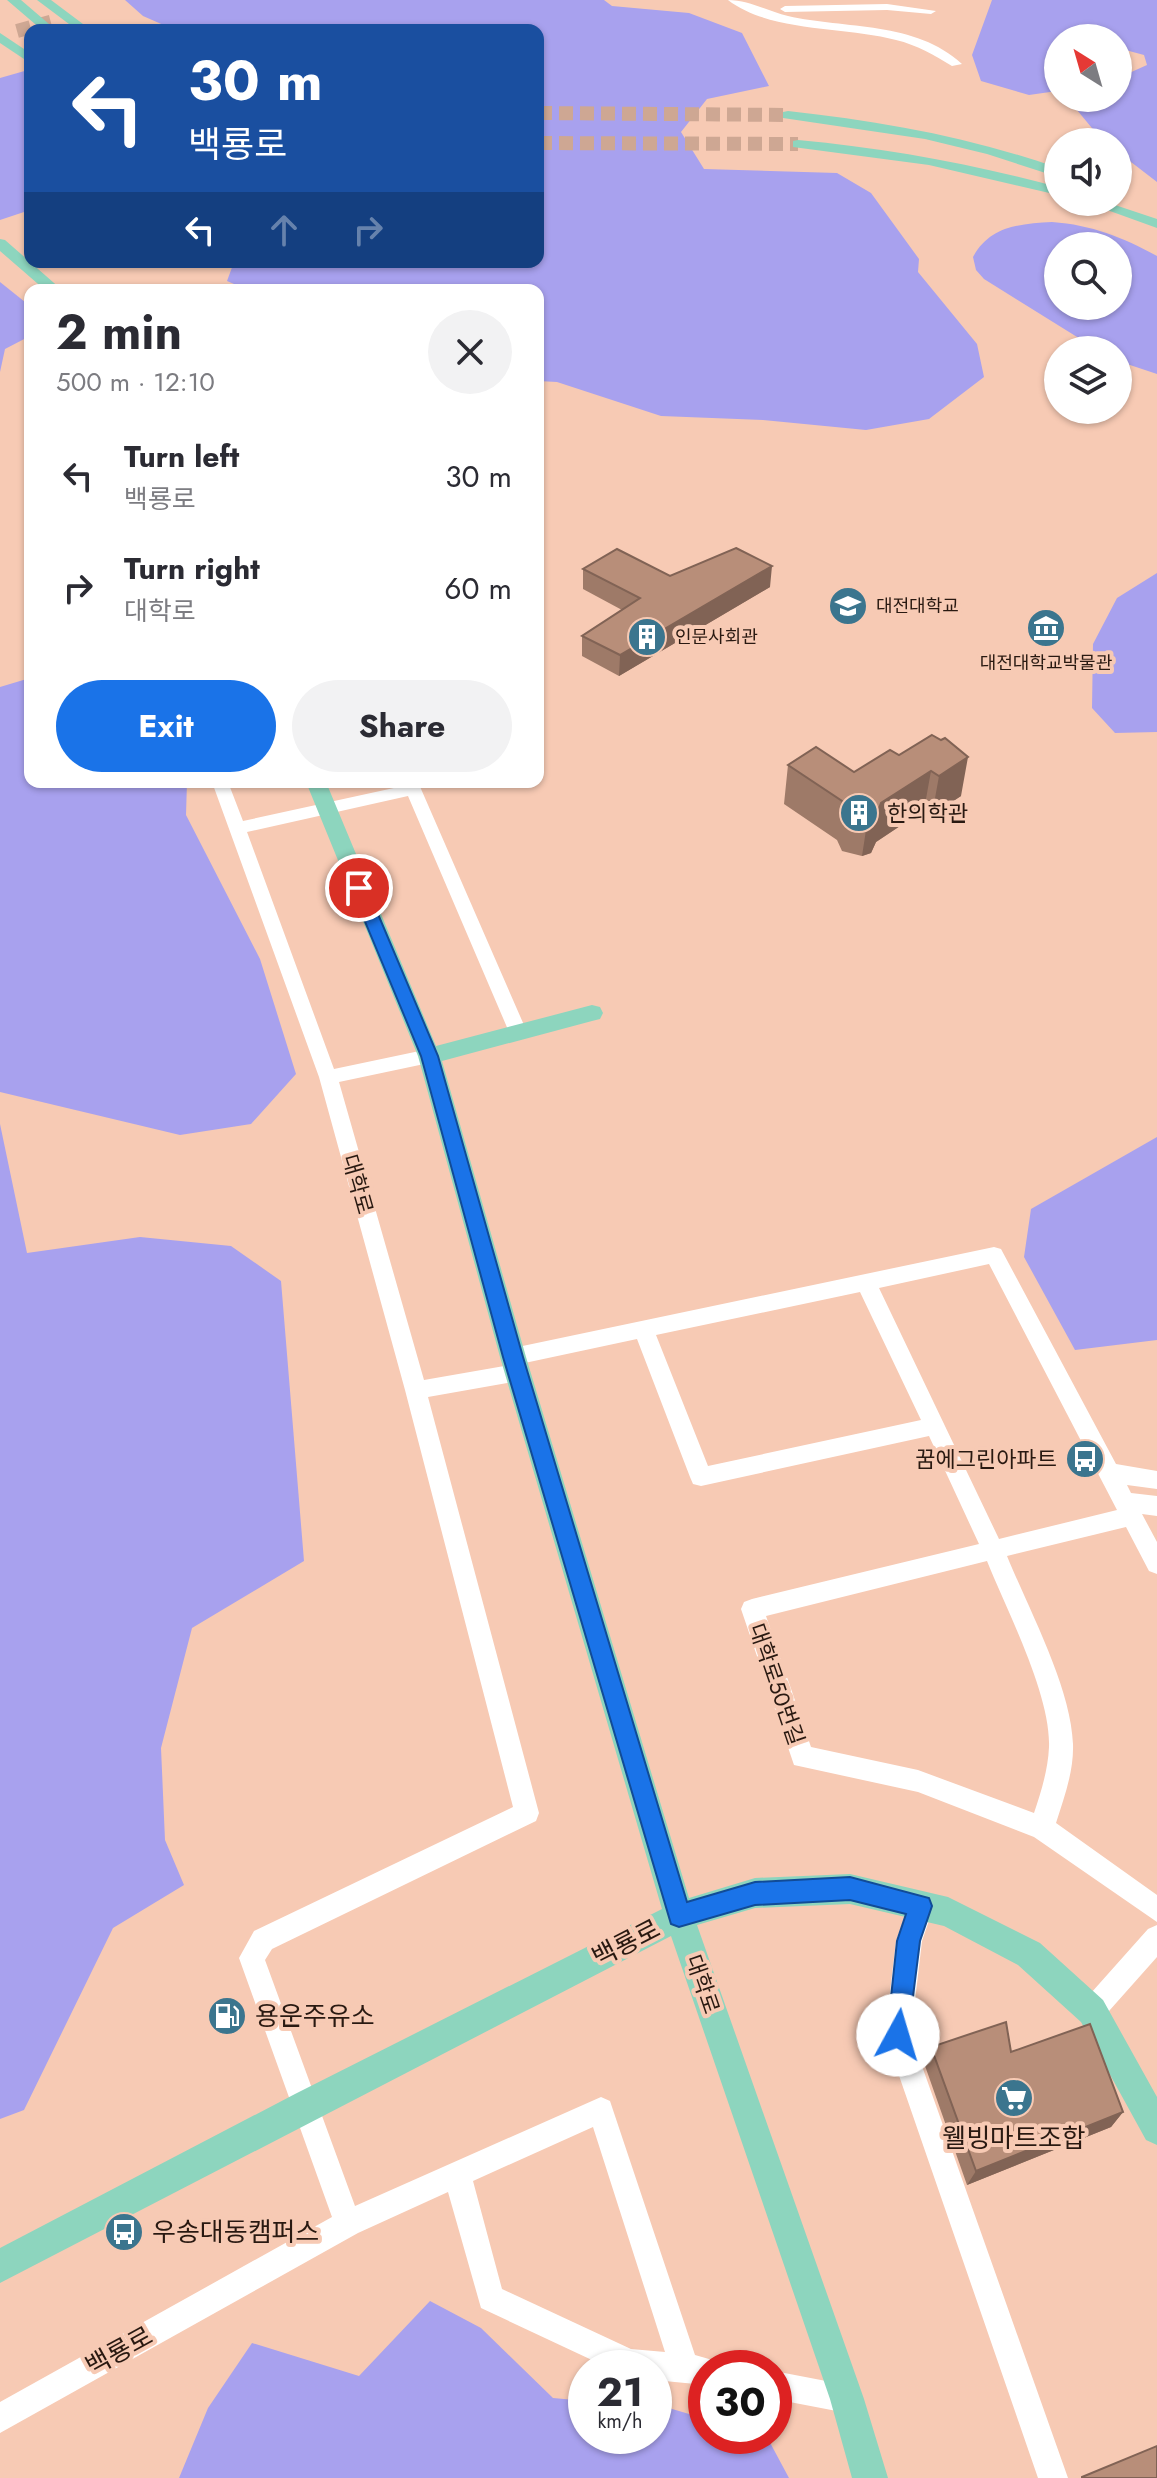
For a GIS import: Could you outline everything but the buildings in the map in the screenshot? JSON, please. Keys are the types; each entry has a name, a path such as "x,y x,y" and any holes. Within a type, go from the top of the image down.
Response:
{"main road":[{"path":"13,0 57,23"},
{"path":"43,0 57,23"},
{"path":"0,36 17,31"},
{"path":"0,36 24,54"},
{"path":"788,115 933,136 985,148 1044,168"},
{"path":"798,144 902,155 989,172 1044,187"},
{"path":"1132,203 1157,214"},
{"path":"1132,216 1157,224"},
{"path":"0,243 24,264"},
{"path":"29,268 47,284"},
{"name":"대학로","path":"318,788 429,1056 516,1364 679,1916 847,2399 870,2478"},
{"path":"429,1056 592,1013"},
{"name":"백룡로","path":"0,2266 306,2105 679,1916 755,1893 850,1889 948,1912 1029,1954 1092,2011 1157,2129"}],"street":[{"path":"733,0 798,21 886,32 931,47 956,64"},
{"path":"757,10 887,7 931,11"},
{"name":"대학로","path":"222,788 328,1077 416,1390"},
{"path":"238,828 404,788"},
{"path":"413,788 518,1032"},
{"path":"328,1077 429,1056"},
{"path":"348,2223 252,1958 263,1940 527,1813 416,1390 644,1330 994,1255 1157,1564"},
{"path":"866,1282 993,1549 1054,1700 1061,1745 1056,1784 1042,1828"},
{"path":"644,1330 701,1477 933,1426"},
{"path":"1110,1473 1157,1480"},
{"path":"1128,1509 1157,1506"},
{"name":"대학로50번길","path":"1128,1509 993,1549 752,1609 802,1757 918,1781 1042,1828 1157,1910"},
{"path":"921,1906 909,1941 898,2035 1053,2478"},
{"path":"1092,2011 1157,1938"},
{"name":"백룡로","path":"0,2418 348,2223 601,2110 688,2350"},
{"path":"457,2174 491,2298 630,2363 688,2368"},
{"path":"792,2388 847,2399"}],"shaded area":[{"path":"125,0 604,0 612,6 689,13 742,33 769,86 707,99 681,132 704,169 837,173 871,193 919,259 918,272 977,344 984,377 929,419 866,430 763,420 661,416 557,382 544,381 544,284 234,284 227,281 232,268 544,268 544,24 161,24 143,16"},
{"path":"992,0 1157,0 1157,182 1132,163 1132,128 1092,128 1079,112 1132,112 1132,72 1147,65 1144,55 1132,52 1132,24 1044,24 1044,93 1029,95 981,81 972,55"},
{"path":"24,71 24,212 0,220 0,78"},
{"path":"1052,222 1102,232 1044,232 1044,316 984,279 976,270 973,257 980,247 997,233 1017,226"},
{"path":"1132,244 1157,256 1157,374 1132,366 1132,336 1076,336 1050,320 1132,320"},
{"path":"0,282 24,301 24,339 5,349 0,372"},
{"path":"1157,573 1157,732 1115,733 1092,708 1093,644 1117,598"},
{"path":"24,680 24,788 187,788 186,815 260,959 296,1074 251,1124 180,1135 0,1092 0,687"},
{"path":"0,1124 27,1253 140,1237 231,1246 281,1281 304,1561 192,1628 161,1748 165,1840 184,1885 113,1928 24,2110 0,2119"},
{"path":"1157,1137 1157,1340 1075,1350 1024,1257 1031,1209"},
{"path":"430,2301 481,2328 553,2398 568,2399 568,2454 672,2454 672,2409 688,2414 688,2454 776,2454 789,2478 179,2478 208,2408 252,2343 359,2376"}],"tunnel":[{"path":"42,24 57,20"},
{"path":"17,31 24,29"},
{"path":"544,113 788,115"},
{"path":"544,143 798,144"}],"place":[{"name":"대전대학교","path":"848,606"},
{"name":"대전대학교박물관","path":"1046,628"},
{"name":"인문사회관","path":"647,637"},
{"name":"한의학관","path":"859,813"},
{"name":"꿈에그린아파트","path":"1085,1459"},
{"name":"용운주유소","path":"227,2016"},
{"name":"웰빙마트조합","path":"1014,2098"},
{"name":"우송대동캠퍼스","path":"124,2232"}],"route":[{"path":"359,888 429,1056 513,1357 679,1916 755,1893 850,1889 921,1906 909,1941 898,2035"}]}
